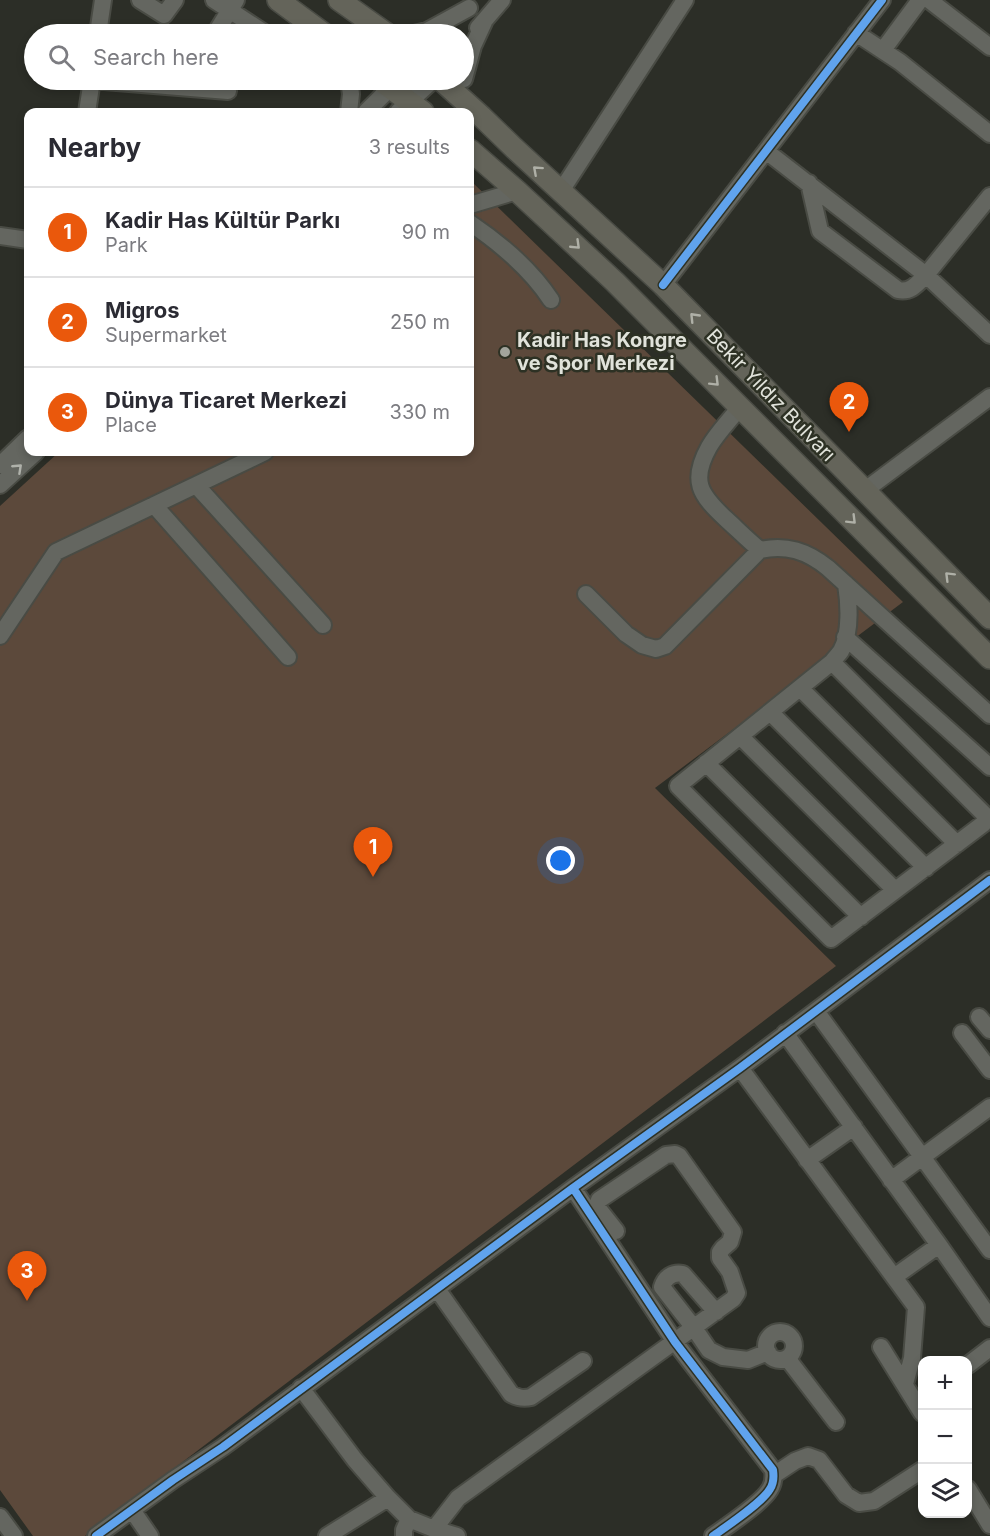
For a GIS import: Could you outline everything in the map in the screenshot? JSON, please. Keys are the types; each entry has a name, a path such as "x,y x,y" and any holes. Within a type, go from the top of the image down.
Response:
{"main road":[{"path":"278,0 310,24"},
{"path":"339,0 374,24"},
{"path":"396,90 409,108"},
{"name":"Bekir Yıldız Bulvarı","path":"452,90 472,108"},
{"name":"Bekir Yıldız Bulvarı","path":"474,109 663,285 990,618"},
{"name":"Bekir Yıldız Bulvarı","path":"474,153 615,282 990,658"}],"street":[{"path":"99,24 103,0"},
{"path":"140,0 164,15 175,0"},
{"path":"214,0 232,5 254,24"},
{"path":"474,33 502,0"},
{"path":"561,191 685,0"},
{"path":"663,285 882,0"},
{"path":"883,50 920,0"},
{"path":"929,0 990,47"},
{"path":"439,24 472,4"},
{"path":"453,24 472,4"},
{"path":"221,24 232,5"},
{"path":"474,44 481,25"},
{"path":"856,33 918,76 990,134"},
{"path":"88,108 90,90"},
{"path":"216,90 228,91"},
{"path":"349,108 350,90"},
{"path":"369,108 384,90"},
{"path":"411,108 425,90"},
{"path":"464,90 465,101"},
{"path":"766,151 926,274 990,335"},
{"path":"809,183 820,231 898,290 907,291 926,274 990,196"},
{"path":"474,204 517,191"},
{"path":"474,226 523,265 550,300"},
{"path":"0,236 24,239"},
{"path":"864,491 990,397"},
{"path":"740,407 710,445 701,463 699,478 702,493 711,506 760,550"},
{"path":"0,465 24,442"},
{"path":"0,485 32,456"},
{"path":"0,636 57,552 257,456"},
{"path":"196,485 323,625"},
{"path":"154,505 288,657"},
{"path":"586,594 626,634 642,645 656,649 665,646 760,550 779,547 798,550 818,560 846,584 990,715"},
{"path":"832,662 990,819 831,939 678,786 832,662 841,651 845,637 849,610 846,584"},
{"path":"845,637 990,767"},
{"path":"800,688 957,844"},
{"path":"770,712 926,868"},
{"path":"740,736 895,890"},
{"path":"706,763 861,917"},
{"path":"96,1536 223,1447 573,1188 740,1068 990,880"},
{"path":"816,1011 990,1250"},
{"path":"980,1017 990,1030"},
{"path":"785,1033 990,1318"},
{"path":"962,1033 990,1070"},
{"path":"740,1068 916,1307 912,1358 905,1384"},
{"path":"891,1180 990,1107"},
{"path":"807,1160 854,1127"},
{"path":"434,1529 458,1498 716,1312 737,1293 730,1272 720,1258 720,1252 730,1242 733,1232 678,1156 666,1155 599,1200 597,1207 616,1231"},
{"path":"573,1188 675,1342 770,1465 774,1475 768,1492 713,1536"},
{"path":"894,1277 939,1245"},
{"path":"716,1312 683,1274 673,1274 665,1280 662,1287 709,1350 723,1357 748,1360 768,1352"},
{"path":"437,1289 511,1394 515,1396 522,1398 535,1395 583,1361"},
{"path":"774,1333 785,1333 790,1336 794,1345 787,1358 776,1359 768,1352 767,1341 774,1333"},
{"path":"881,1347 920,1410"},
{"path":"972,1362 990,1348"},
{"path":"787,1358 836,1422"},
{"path":"301,1388 355,1460 409,1519 457,1536"},
{"path":"774,1475 795,1461 808,1456 819,1460 846,1496 859,1503 874,1501 918,1473"},
{"path":"972,1496 990,1525"},
{"path":"327,1536 388,1498"},
{"path":"132,1510 150,1536"},
{"path":"0,1517 15,1536"},
{"path":"404,1536 409,1519"}],"shaded area":[{"path":"474,184 903,602 655,788 836,966 85,1536 33,1536 0,1490 0,506 55,456 474,456"}],"cycle path":[{"path":"663,285 882,0"},
{"path":"96,1536 223,1447 573,1188 740,1068 990,880"},
{"path":"573,1188 675,1342 773,1470 773,1482 766,1495 713,1536"}],"place":[{"name":"Kadir Has Kongre ve Spor Merkezi","path":"505,352"},
{"name":"Migros","path":"849,432"},
{"name":"Kadir Has Kültür Parkı","path":"373,877"},
{"name":"Dünya Ticaret Merkezi","path":"27,1301"}]}
